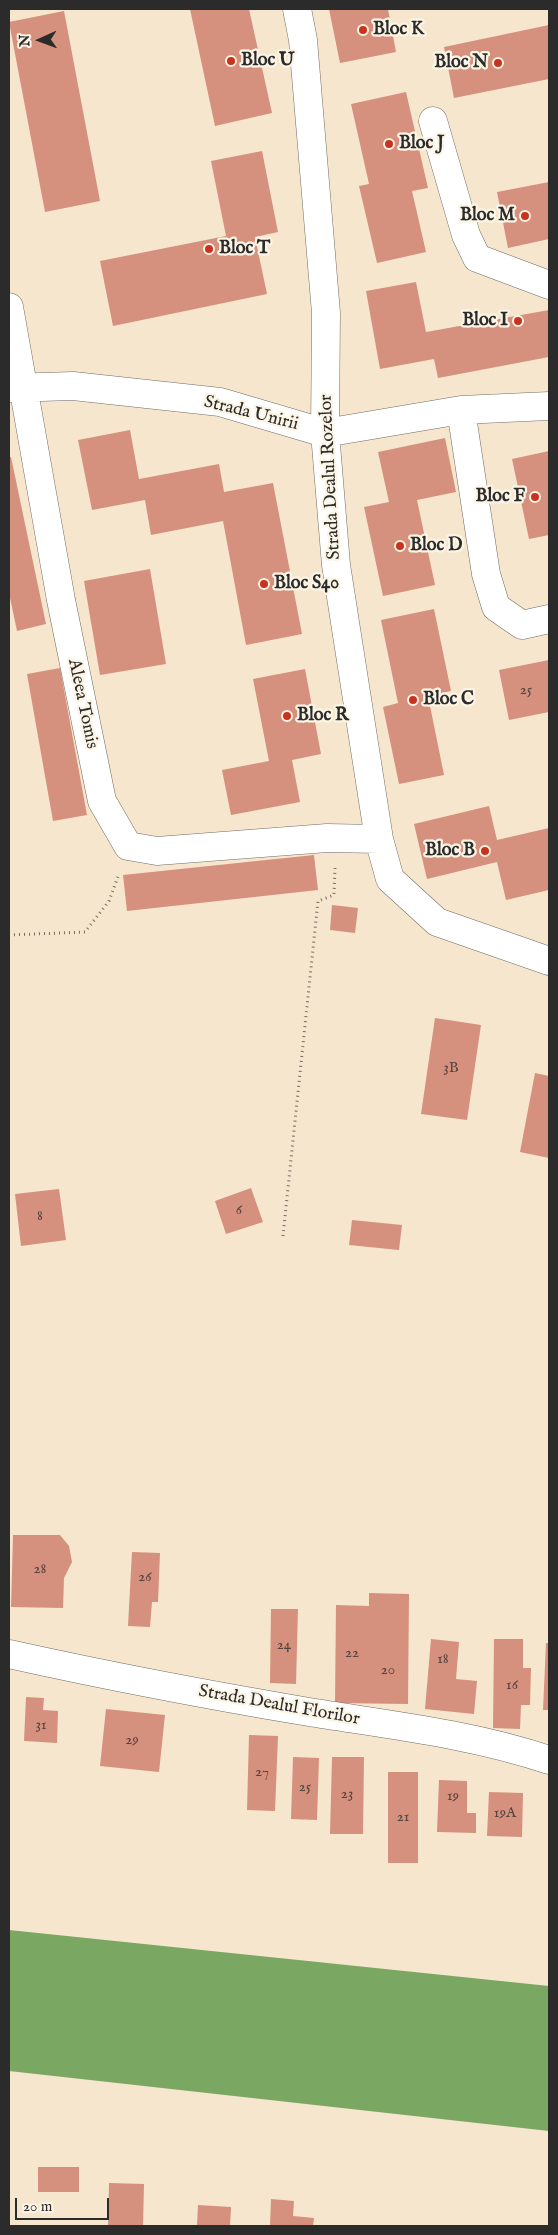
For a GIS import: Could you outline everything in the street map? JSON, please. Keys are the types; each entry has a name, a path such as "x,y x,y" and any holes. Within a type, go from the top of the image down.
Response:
{"street":[{"name":"Strada Dealul Rozelor","path":"297,9 303,40 326,313 325,433 336,565 379,839 390,879 438,922 549,961"},
{"path":"433,121 466,236 477,258 549,285"},
{"name":"Aleea Tomis","path":"9,307 16,387 102,801 128,846"},
{"name":"Strada Unirii","path":"16,387 73,386 220,402 325,433 462,410 549,406"},
{"path":"462,410 486,574 496,607 522,625 549,619"},
{"path":"128,846 157,852 332,838 379,839"},
{"name":"Strada Dealul Florilor","path":"9,1654 112,1677 227,1698 461,1736 549,1760"}],"path":[{"path":"283,1236 318,901 334,895 336,876 332,838"},
{"path":"9,935 85,932 109,901 128,846"}],"green space":[{"path":"9,1930 549,1986 549,2131 9,2071"}],"building":[{"name":"Bloc U","path":"190,9 249,9 272,113 215,126"},
{"name":"Bloc K","path":"329,9 388,9 396,52 340,63"},
{"path":"64,11 100,201 45,212 9,22"},
{"name":"Bloc N","path":"549,25 549,79 454,98 444,47"},
{"name":"Bloc J","path":"406,92 428,188 412,191 426,252 377,263 359,186 369,184 351,104"},
{"name":"Bloc T","path":"262,151 278,232 255,237 267,294 113,326 100,261 226,236 211,161"},
{"name":"Bloc M","path":"549,182 549,239 508,248 497,192"},
{"name":"Bloc I","path":"416,282 426,332 549,310 549,357 438,378 434,359 380,369 366,291"},
{"name":"Bloc S40","path":"130,430 139,479 219,464 224,492 273,483 302,634 246,645 223,521 151,535 145,500 92,510 78,440"},
{"name":"Bloc D","path":"445,438 456,492 417,500 435,585 383,596 364,507 389,502 378,452"},
{"name":"Bloc F","path":"549,451 549,535 529,539 512,459"},
{"path":"9,457 11,457 46,624 17,631 9,593"},
{"path":"150,569 166,664 100,675 84,581"},
{"name":"Bloc C","path":"434,609 451,691 428,696 444,775 399,784 383,707 398,703 381,620"},
{"path":"549,660 549,712 509,720 499,670"},
{"path":"60,668 87,815 53,821 27,674"},
{"name":"Bloc R","path":"305,669 321,754 292,760 300,802 231,815 222,770 269,761 253,679"},
{"name":"Bloc B","path":"489,806 497,840 549,828 549,890 506,900 497,862 427,879 414,824"},
{"path":"314,855 318,890 127,911 123,875"},
{"path":"332,905 358,908 355,933 330,930"},
{"path":"435,1018 481,1025 467,1120 421,1114"},
{"path":"535,1073 549,1076 549,1158 520,1152"},
{"path":"251,1188 263,1222 226,1234 215,1201"},
{"path":"59,1189 66,1240 21,1246 15,1194"},
{"path":"352,1220 402,1225 399,1250 349,1245"},
{"path":"13,1535 60,1535 69,1546 72,1562 64,1578 63,1608 11,1607"},
{"path":"132,1552 160,1553 158,1602 152,1602 150,1627 128,1626"},
{"path":"369,1593 409,1594 408,1704 335,1703 336,1605 369,1606"},
{"path":"271,1609 298,1609 296,1684 270,1683"},
{"path":"431,1639 459,1642 456,1679 477,1681 474,1714 425,1709"},
{"path":"494,1639 523,1639 523,1668 531,1668 530,1705 521,1705 520,1729 493,1728"},
{"path":"546,1643 549,1643 549,1710 543,1710"},
{"path":"26,1697 44,1698 43,1710 58,1711 57,1743 24,1741"},
{"path":"106,1709 165,1715 159,1772 100,1766"},
{"path":"249,1735 278,1736 275,1811 247,1810"},
{"path":"293,1757 319,1758 317,1820 291,1819"},
{"path":"332,1757 364,1757 363,1834 330,1834"},
{"path":"388,1772 418,1772 418,1863 388,1863"},
{"path":"439,1780 467,1781 467,1813 476,1813 476,1833 437,1832"},
{"path":"489,1792 523,1793 522,1837 487,1836"},
{"path":"38,2167 79,2167 79,2192 38,2192"},
{"path":"109,2183 144,2184 143,2226 108,2226"},
{"path":"271,2199 294,2201 293,2216 314,2218 313,2226 270,2226"},
{"path":"198,2205 231,2207 230,2226 197,2226"}],"place":[{"name":"Bloc K","path":"363,30"},
{"name":"Bloc U","path":"231,61"},
{"name":"Bloc N","path":"498,63"},
{"name":"Bloc J","path":"389,144"},
{"name":"Bloc M","path":"525,216"},
{"name":"Bloc T","path":"209,249"},
{"name":"Bloc I","path":"518,321"},
{"name":"Bloc F","path":"535,497"},
{"name":"Bloc D","path":"400,546"},
{"name":"Bloc S40","path":"264,584"},
{"name":"Bloc C","path":"413,700"},
{"name":"Bloc R","path":"287,716"},
{"name":"Bloc B","path":"485,851"}]}
